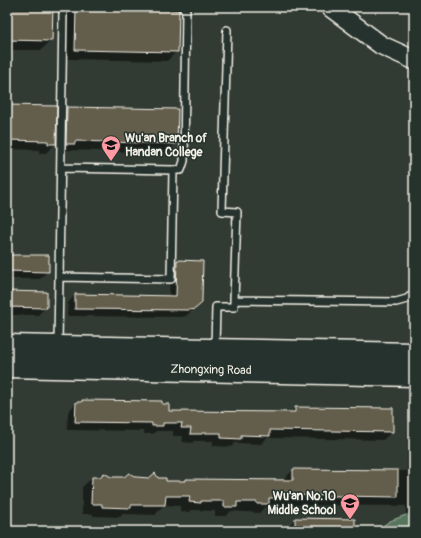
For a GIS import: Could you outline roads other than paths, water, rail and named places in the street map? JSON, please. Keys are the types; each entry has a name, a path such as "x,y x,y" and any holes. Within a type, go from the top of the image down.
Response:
{"main road":[{"name":"Zhongxing Road","path":"7,346 414,354"},
{"name":"Zhongxing Road","path":"7,366 414,375"}],"street":[{"path":"330,7 381,45 414,60"}],"lane":[{"path":"61,168 181,170 184,161 186,10 182,7"},
{"path":"58,347 63,11"},
{"path":"215,350 216,306 234,307 237,212 222,211 227,30"},
{"path":"59,277 171,279 173,170"},
{"path":"234,300 396,302 407,299 414,293"}],"place":[{"name":"Wu'an Branch of Handan College","path":"111,162"},
{"name":"Wu'an No.10 Middle School","path":"350,520"}]}
